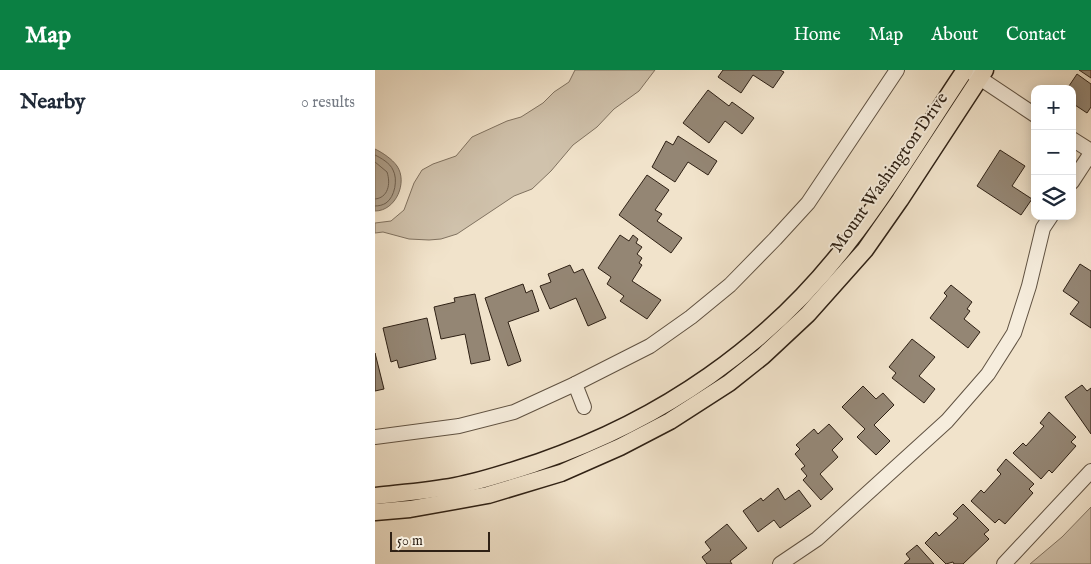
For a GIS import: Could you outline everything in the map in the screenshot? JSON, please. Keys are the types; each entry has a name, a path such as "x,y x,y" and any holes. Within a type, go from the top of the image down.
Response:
{"main road":[{"name":"Mount Washington Drive","path":"375,496 455,486 508,472 568,452 621,429 670,402 719,369 764,332 807,290 846,245 974,72"},
{"name":"Mount Washington Drive","path":"375,512 410,509 488,495 561,473 620,447 670,421 729,383 763,356 808,314 865,250 900,200 974,72"}],"street":[{"path":"375,437 459,426 514,412 575,384 649,346 691,317 729,285 808,203 897,70"},
{"path":"974,72 1031,112"},
{"path":"1076,142 1091,152 1076,176"},
{"path":"780,564 817,539 947,421 988,374 1014,333 1029,286 1043,228 1048,220"},
{"path":"575,384 583,406"},
{"path":"1004,564 1091,472"}],"shaded area":[{"path":"575,70 655,70 639,91 614,109 597,127 573,145 551,171 532,189 514,196 457,234 441,239 429,240 409,239 383,232 375,233 375,223 391,221 404,210 414,183 422,170 456,156 472,137 507,121 521,117 543,103 554,92 569,82"},
{"path":"1091,507 1091,564 1030,564 1062,537"}],"water":[{"path":"375,149 395,163 401,180 398,194 394,201 382,210 375,211"}],"building":[{"path":"723,70 780,70 784,72 773,88 753,75 741,93 718,77"},
{"path":"1079,70 1091,70 1091,78"},
{"path":"1077,74 1091,84 1091,107 1087,113 1076,106 1076,85 1070,85"},
{"path":"708,90 729,106 732,102 754,118 742,134 725,121 709,143 683,123"},
{"path":"678,136 717,161 708,175 688,162 675,182 652,167 666,141 673,145"},
{"path":"1000,150 1025,166 1012,186 1031,198 1031,200 1021,215 977,186"},
{"path":"647,175 669,190 655,210 662,214 657,221 682,238 671,253 619,215"},
{"path":"620,235 629,241 633,235 638,239 636,243 642,247 637,254 642,258 639,263 642,265 632,281 661,300 647,319 620,301 624,296 607,284 611,277 598,268"},
{"path":"1080,264 1091,271 1091,328 1070,314 1079,302 1063,291"},
{"path":"570,265 574,273 583,269 606,318 588,326 576,298 550,309 540,286 551,282 548,274"},
{"path":"523,284 526,293 532,290 539,311 508,322 521,361 508,366 485,298"},
{"path":"951,285 972,302 967,309 970,311 964,319 980,332 968,348 930,318 947,296 944,293"},
{"path":"475,294 490,360 471,364 465,334 441,339 434,307 455,302 454,298"},
{"path":"427,318 436,359 399,368 397,360 391,362 383,328"},
{"path":"912,339 935,357 919,376 935,389 924,403 892,378 896,373 889,367"},
{"path":"375,353 384,389 375,391"},
{"path":"1082,385 1087,391 1091,388 1091,434 1065,397"},
{"path":"863,386 876,399 883,393 894,405 874,425 890,441 876,455 857,437 865,429 842,407"},
{"path":"1049,412 1076,437 1071,442 1076,446 1052,473 1049,470 1041,479 1013,453 1023,443 1026,446 1044,426 1040,423"},
{"path":"829,424 843,439 832,450 838,457 820,474 833,489 821,500 803,480 807,476 801,469 805,466 795,454 800,449 796,445 814,429 818,434"},
{"path":"1006,459 1034,484 1029,489 1033,493 1005,524 999,519 995,523 971,501 981,490 984,493 1001,474 997,470"},
{"path":"778,488 785,500 799,490 811,506 780,528 774,520 758,532 743,511 761,498 763,501"},
{"path":"963,504 989,530 984,534 989,539 963,564 954,564 953,562 946,564 925,543 936,532 939,536 958,518 953,514"},
{"path":"727,524 747,548 730,561 732,564 707,564 702,557 711,550 705,542"},
{"path":"917,545 934,564 904,564 910,559 906,554"}]}
